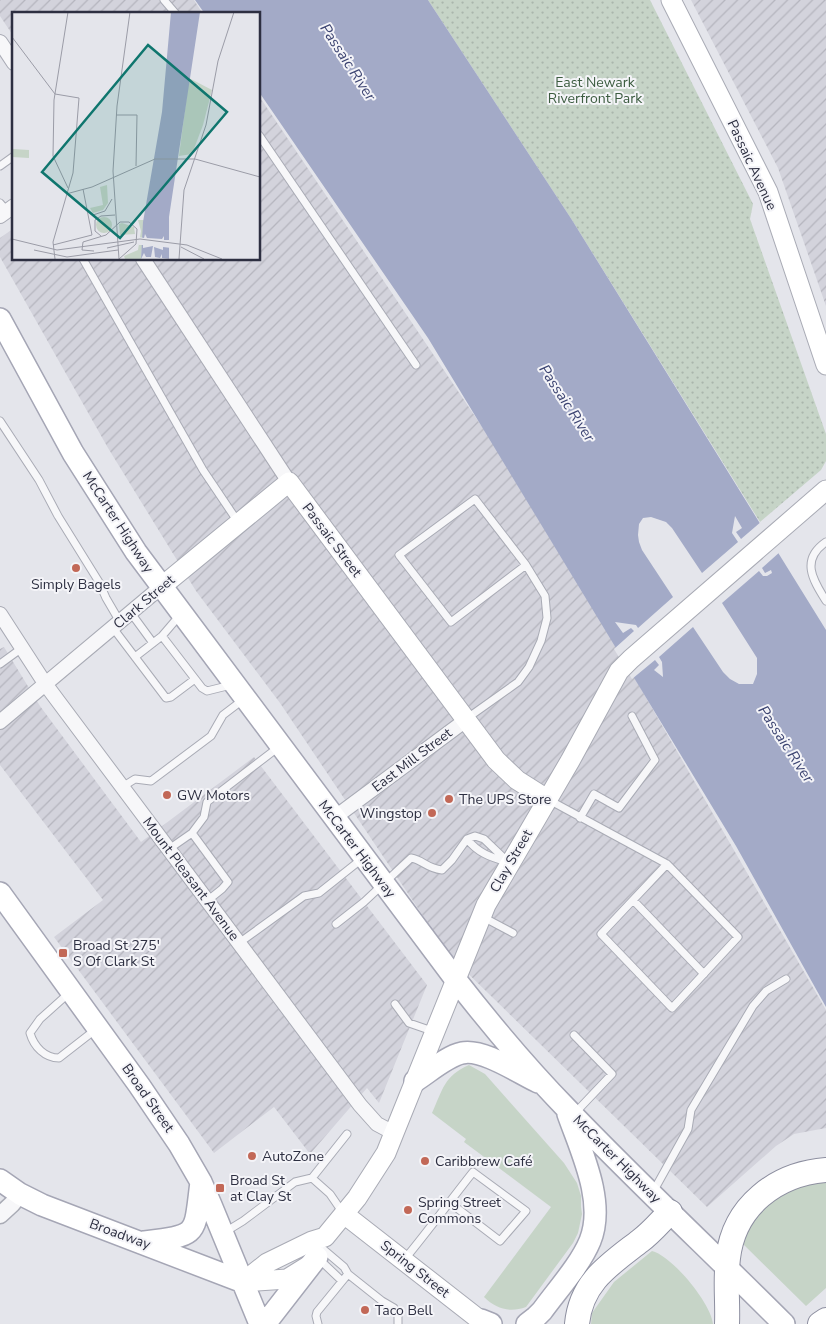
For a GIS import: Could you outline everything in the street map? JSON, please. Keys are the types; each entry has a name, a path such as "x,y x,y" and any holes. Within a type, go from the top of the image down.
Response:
{"highway":[{"path":"727,1324 727,1267 730,1247 736,1228 754,1202 771,1188 793,1176 826,1170"},
{"path":"577,1324 582,1302 594,1280 605,1268 640,1240 670,1212"},
{"path":"728,1298 737,1324"},
{"path":"820,1324 826,1320"}],"main road":[{"name":"Passaic Avenue","path":"671,0 768,192 826,365"},
{"name":"McCarter Highway","path":"0,319 73,453 123,532 161,587 456,980 570,1112 784,1324"},
{"name":"Clark Street","path":"161,587 289,482"},
{"name":"Passaic Street","path":"289,482 496,760 524,786 547,799"},
{"name":"Clay Street","path":"243,1282 267,1263 312,1241 322,1248 379,1164 394,1133 481,916 622,667 826,490"},
{"name":"Broad Street","path":"1,897 172,1132 201,1182 260,1324"},
{"path":"415,1081 456,1055 470,1052 482,1055 547,1087"},
{"path":"527,1324 542,1311 570,1273 586,1250 593,1232 596,1211 593,1189 570,1112"},
{"name":"Broadway","path":"0,1180 20,1194 66,1214 243,1282"},
{"path":"141,1242 181,1237 190,1232 195,1224 201,1182"},
{"name":"Spring Street","path":"344,1214 486,1323"},
{"path":"265,1324 322,1248"}],"street":[{"path":"0,42 12,60"},
{"name":"Passaic Street","path":"144,260 289,482"},
{"name":"Clark Street","path":"0,720 46,685 161,587"},
{"name":"Mount Pleasant Avenue","path":"0,614 46,685 366,1113 377,1124 394,1133"},
{"name":"East Mill Street","path":"334,818 466,720"},
{"path":"0,1215 20,1194"}],"lane":[{"path":"164,0 174,12"},
{"path":"260,136 416,366"},
{"path":"0,166 12,157"},
{"path":"84,260 203,470 239,523"},
{"path":"0,421 39,480 58,516 99,582 116,625 135,657 166,698 171,697 195,679"},
{"path":"466,720 518,682 529,667 542,641 547,618 544,596 526,565 475,499 399,555 451,622 526,565"},
{"path":"826,542 814,554 811,565 813,580 826,601"},
{"path":"131,613 153,643"},
{"path":"135,657 162,636 181,613"},
{"path":"162,636 202,688 207,690 239,691"},
{"path":"0,664 22,648"},
{"path":"122,787 135,778 151,781 211,736 239,691"},
{"path":"580,818 594,794 619,808 655,760 632,716"},
{"path":"169,849 192,833 204,817 206,802 280,746"},
{"path":"547,799 667,864 738,937 672,1008 601,934 667,864"},
{"path":"192,833 228,882 222,890 207,901"},
{"path":"336,924 364,902 411,858 417,859 430,868 442,870 452,860 467,839 475,836 484,839 510,863"},
{"path":"467,839 474,848 484,854 510,863"},
{"path":"239,943 304,896 319,893 364,858"},
{"path":"633,900 704,974"},
{"path":"481,916 513,933"},
{"path":"652,1194 688,1129 691,1110 753,1006 766,991 786,978"},
{"path":"71,992 40,1019 30,1033 32,1040 41,1051 51,1058 59,1058 98,1028"},
{"path":"395,1004 409,1023 435,1032"},
{"path":"570,1112 612,1074 574,1035"},
{"path":"223,1233 243,1221 295,1182 312,1178 347,1134"},
{"path":"404,1260 449,1202 473,1172 526,1211 500,1241 449,1202"},
{"path":"312,1178 330,1194 344,1214"},
{"path":"322,1248 344,1267 348,1274 382,1301 394,1308 398,1314 398,1324"},
{"path":"322,1248 342,1281"},
{"path":"318,1324 317,1312 348,1274"}],"shaded area":[{"path":"0,0 194,0 202,12 12,12 12,34 0,16"},
{"path":"691,0 826,0 826,306 778,168"},
{"path":"260,97 493,443 625,661 826,1010 826,1128 794,1134 776,1146 707,1207 450,956 280,703 196,591 108,448 0,257 0,238 12,229 12,260 260,260"},
{"path":"4,647 40,706 141,842 254,757 427,985 379,1103 367,1088 310,1154 274,1107 214,1153 54,937 103,900 0,765 0,649"}],"green space":[{"name":"East Newark Riverfront Park","path":"428,0 650,0 753,204 750,219 826,434 826,461 821,470 760,522 572,220"},
{"path":"469,1065 485,1074 564,1163 577,1183 581,1196 582,1214 578,1233 573,1243 526,1307 520,1309 503,1309 484,1297 551,1207 464,1142 466,1139 432,1113 445,1084 454,1074"},
{"path":"826,1182 826,1288 806,1306 742,1243 752,1223 776,1198 795,1187"},
{"path":"652,1251 670,1262 680,1271 705,1304 713,1324 591,1324 592,1313 614,1282"}],"water":[{"name":"Passaic River","path":"195,0 428,0 572,220 826,630 826,1007 736,846 428,338 260,93 260,12 204,12"}],"pier":[{"path":"735,516 742,528 736,532 741,539 762,521 781,551 762,568 765,573 771,570 772,573 763,576 759,571 722,603 757,658 757,674 753,684 739,684 730,679 723,672 693,627 659,657 662,662 663,677 654,670 659,665 655,660 632,679 614,649 634,631 631,628 623,633 615,622 636,625 638,628 673,597 642,550 638,535 639,524 643,518 651,517 666,522 702,573 738,542 732,533"}],"place":[{"name":"Simply Bagels","path":"76,568"},
{"name":"GW Motors","path":"167,795"},
{"name":"The UPS Store","path":"449,799"},
{"name":"Wingstop","path":"432,813"},
{"name":"Broad St 275' S Of Clark St","path":"63,953"},
{"name":"AutoZone","path":"252,1156"},
{"name":"Caribbrew Café","path":"425,1161"},
{"name":"Broad St at Clay St","path":"220,1188"},
{"name":"Spring Street Commons","path":"408,1210"},
{"name":"Taco Bell","path":"365,1310"}]}
